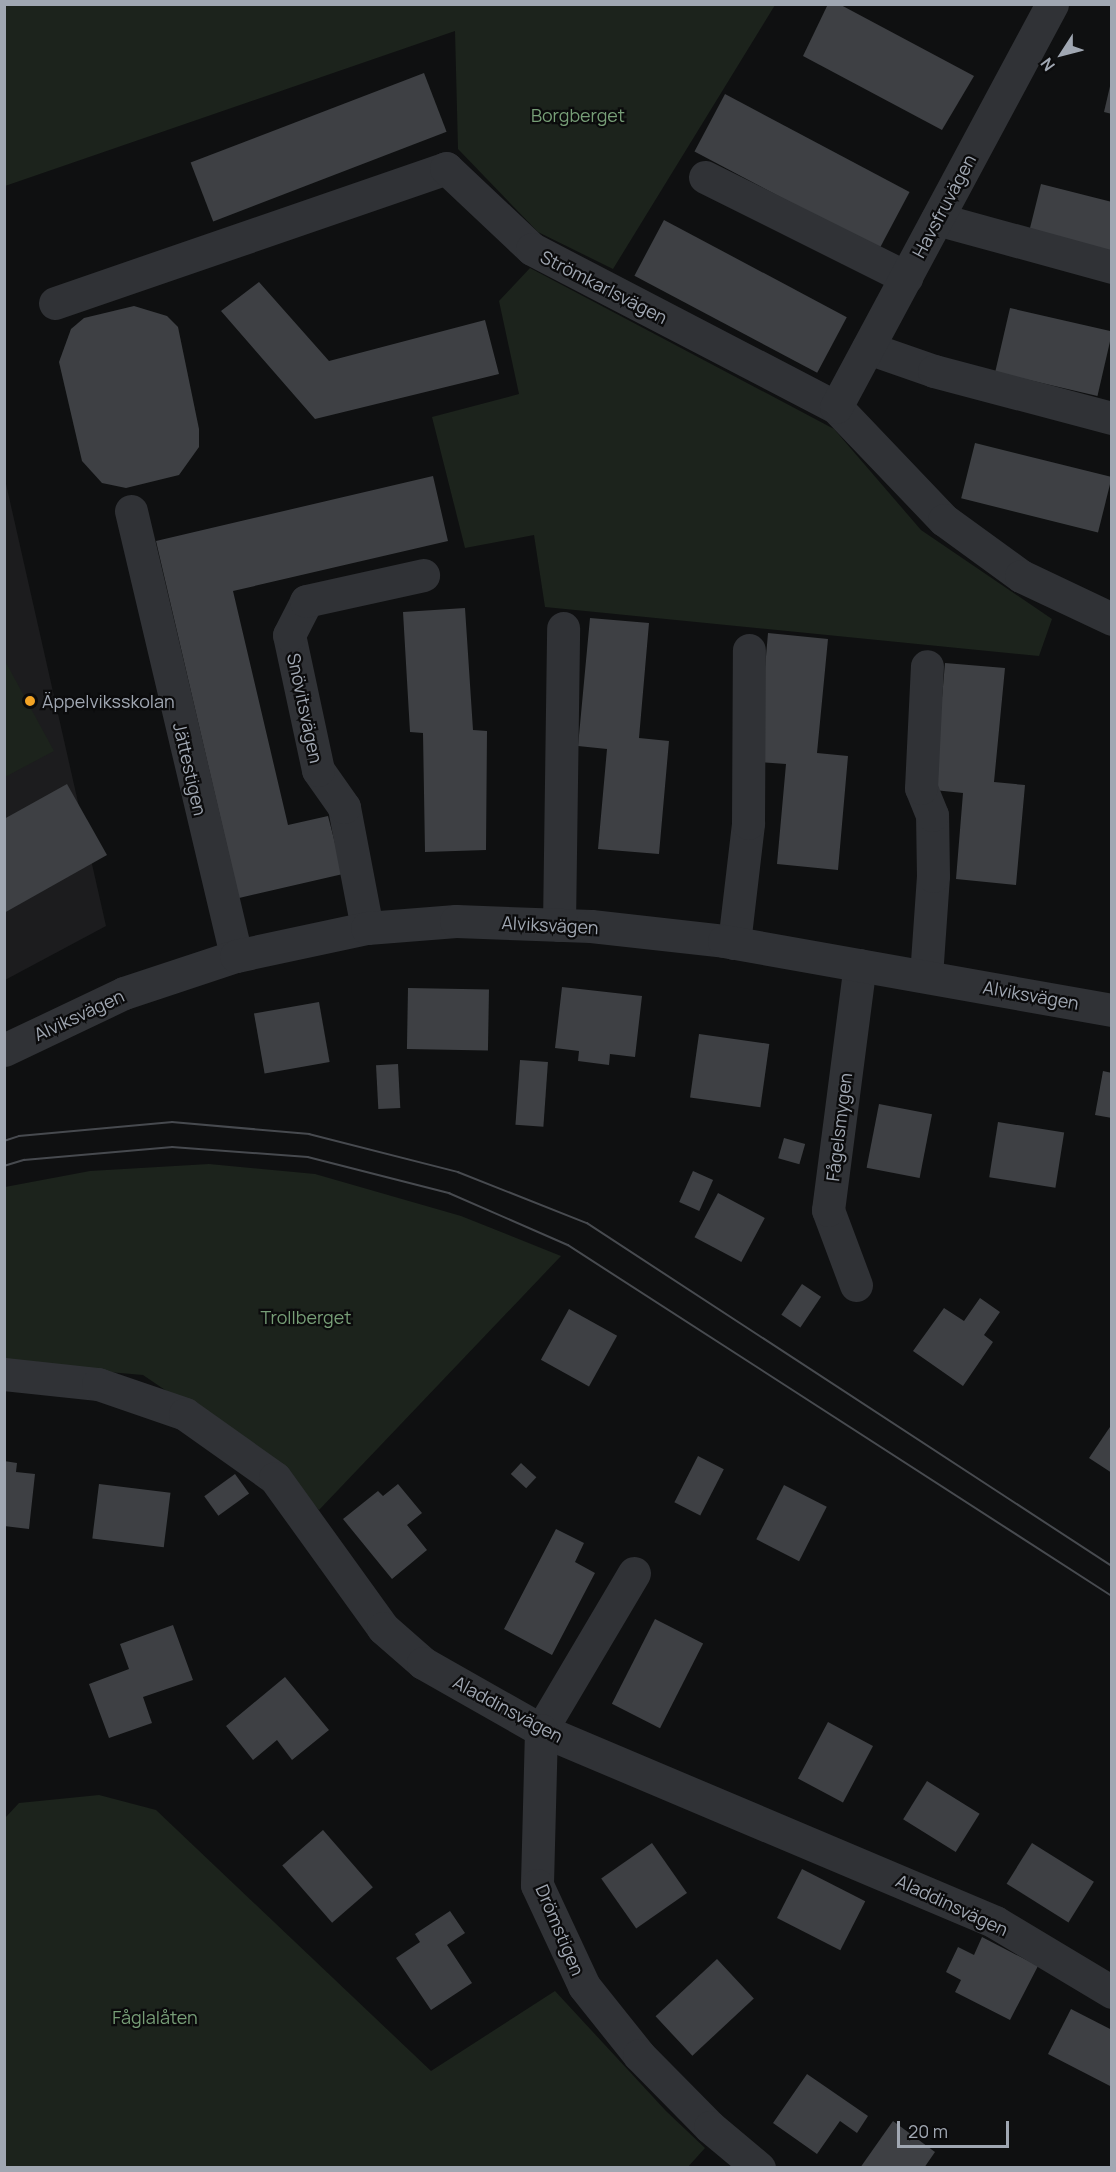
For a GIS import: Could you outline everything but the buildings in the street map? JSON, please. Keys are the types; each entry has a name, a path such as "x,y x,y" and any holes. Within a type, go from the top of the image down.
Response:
{"street":[{"name":"Havsfruvägen","path":"836,407 1052,4"},
{"name":"Strömkarlsvägen","path":"55,303 446,168 532,249 836,407 944,520 1021,576 1112,619"},
{"path":"705,177 906,277"},
{"path":"937,219 1112,267"},
{"path":"868,348 934,370 1112,418"},
{"name":"Jättestigen","path":"130,511 236,956"},
{"name":"Snövitsvägen","path":"367,928 344,807 318,770 289,635 306,601 423,575"},
{"path":"559,925 563,628"},
{"path":"734,943 748,823 749,650"},
{"path":"926,976 933,876 932,815 921,788 927,666"},
{"name":"Alviksvägen","path":"4,1050 124,993 236,956 367,928 456,921 559,925 734,943 1112,1010"},
{"name":"Fågelsmygen","path":"856,1285 828,1210 860,965"},
{"name":"Aladdinsvägen","path":"4,1374 98,1384 185,1414 275,1478 383,1628 423,1663 541,1730 995,1922 1112,1992"},
{"name":"Drömstigen","path":"634,1573 541,1730 537,1886 584,1986 639,2055 710,2127 759,2168"}],"shaded area":[{"name":"Äppelviksskolan","path":"4,475 106,926 5,980 4,980"}],"green space":[{"name":"Borgberget","path":"4,5 775,5 613,269 538,232 458,149 455,31 5,186"},
{"path":"530,268 834,429 921,530 1052,619 1039,656 545,607 534,535 465,548 432,417 519,394 499,301"},
{"path":"4,659 54,751 5,777 4,777"},
{"name":"Trollberget","path":"209,1164 315,1174 461,1216 561,1256 319,1510 283,1470 143,1375 5,1363 5,1187 90,1171"},
{"name":"Fåglalåten","path":"99,1795 156,1810 431,2071 555,1991 666,2111 705,2148 687,2168 5,2167 5,1818 19,1803"}],"tram line":[{"path":"4,1141 19,1136 172,1122 309,1134 458,1172 587,1223 1112,1566"},
{"path":"4,1166 24,1160 172,1147 308,1157 449,1193 568,1245 1112,1596"}],"place":[{"name":"Äppelviksskolan","path":"30,701"}]}
